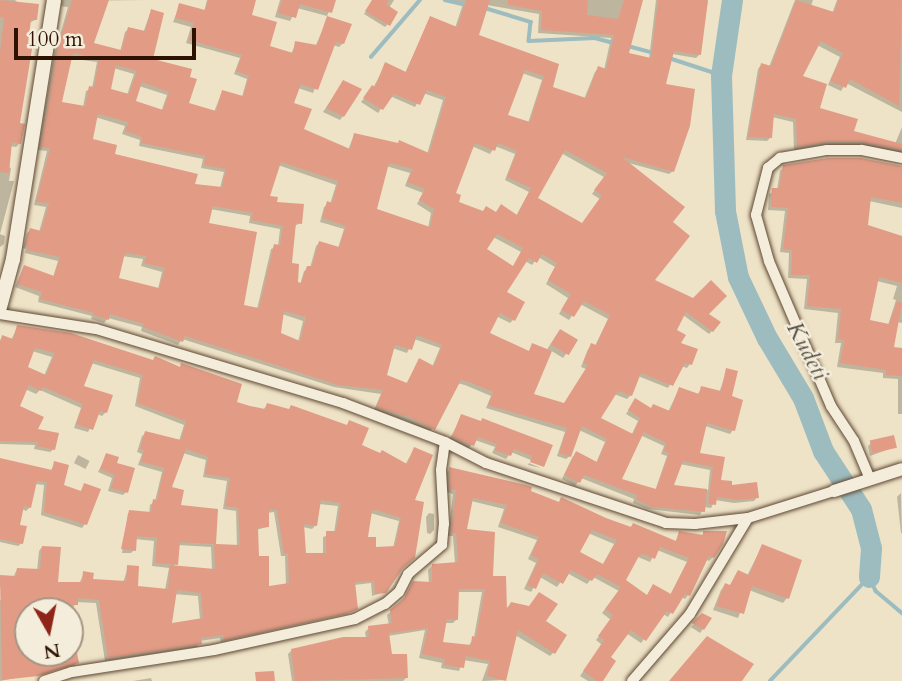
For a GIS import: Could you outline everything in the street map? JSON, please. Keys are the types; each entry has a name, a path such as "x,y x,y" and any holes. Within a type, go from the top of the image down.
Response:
{"main road":[{"path":"0,307 18,231 54,0"}],"street":[{"path":"870,480 854,441 831,407 769,261 756,215 768,169 780,158 827,150 862,150 902,158"},
{"path":"0,314 96,329 343,403 445,442 486,463 666,523 695,524 748,518 902,469"},
{"path":"44,681 72,672 214,650 355,619 385,604 399,592 408,574 442,545 442,470 445,442"},
{"path":"632,681 690,614 748,518"}],"building":[{"path":"0,0 39,4 37,20 31,20 28,43 33,43 20,123 25,124 21,144 12,142 9,173 0,172 0,52 4,18 0,17"},
{"path":"72,0 109,0 94,43 121,50 128,27 145,31 151,9 164,13 153,59 192,69 190,77 197,79 189,103 216,111 222,90 243,96 249,76 236,71 242,55 189,40 194,23 175,18 179,3 205,10 208,0 256,0 252,15 277,22 270,46 293,53 295,41 317,45 327,16 352,24 344,44 336,42 318,90 301,84 294,103 312,109 304,129 350,149 354,133 398,143 399,140 429,153 446,97 427,90 420,105 394,94 383,110 363,98 372,85 375,87 385,62 406,72 430,16 457,27 466,0 490,0 479,35 559,64 553,87 586,98 598,66 606,69 614,35 541,30 542,11 508,5 508,0 588,0 587,15 618,19 624,0 643,0 629,53 651,58 658,0 708,0 701,55 674,51 666,84 695,89 690,126 674,172 622,157 685,207 673,222 690,236 655,280 693,298 711,280 727,296 709,314 721,322 713,332 686,312 677,330 686,335 681,343 698,349 692,365 685,363 673,386 641,373 632,396 618,391 601,418 633,434 640,418 628,410 635,398 651,408 653,404 670,411 679,387 699,394 701,386 721,391 726,368 738,371 732,396 743,400 735,431 707,423 700,453 725,457 721,480 732,481 732,485 757,482 759,498 738,500 717,497 716,505 708,504 713,467 683,461 674,485 707,489 705,512 652,507 636,499 637,495 584,475 580,483 564,475 576,451 597,462 607,439 582,426 571,457 559,453 567,428 488,405 493,392 469,382 461,380 435,430 409,417 376,407 383,390 338,385 185,336 183,342 143,327 144,324 110,314 109,320 93,315 94,313 40,299 42,292 17,284 24,265 54,276 60,257 27,250 28,246 25,245 30,228 41,231 49,203 36,202 50,148 41,147 57,51","holes":["73,53 99,59 94,87 89,86 85,106 62,102","116,65 137,71 129,94 111,89","525,70 544,76 530,122 508,115","142,82 169,92 163,110 136,101","98,114 128,122 125,131 142,137 141,143 205,156 204,165 226,169 222,187 195,184 198,174 115,154 117,145 93,139","475,143 495,151 498,143 517,151 507,177 531,188 517,215 501,204 496,212 486,206 483,211 459,202 461,195 456,193","565,150 607,173 594,190 602,195 582,223 538,198","281,162 338,181 332,203 327,201 322,218 346,226 339,247 319,241 312,266 307,266 301,283 298,282 299,264 292,263 296,223 302,224 304,204 277,202 278,197 270,196","389,163 413,169 407,182 425,189 419,200 434,209 430,227 377,209","213,206 253,213 251,220 283,226 280,245 274,244 259,308 244,305 257,232 209,223","497,234 523,248 513,266 487,249","125,253 146,256 144,263 165,268 159,288 119,278","542,254 557,263 548,280 571,294 561,310 574,317 584,301 610,315 596,345 591,343 583,363 588,365 564,403 534,394 552,351 532,343 529,351 490,333 500,313 515,321 525,302 507,292 529,258 537,263","284,311 306,317 300,341 281,333","417,335 442,345 434,366 419,358 407,383 387,375 395,345 412,350","644,432 666,443 664,451 669,453 656,489 622,479"]},
{"path":"282,0 336,0 332,13 300,4 296,18 278,13"},
{"path":"372,0 389,0 386,4 398,12 390,26 365,11"},
{"path":"796,0 834,12 838,0 902,0 899,106 850,79 846,88 830,81 843,53 821,41 803,76 827,84 820,108 858,119 854,131 902,144 902,150 862,142 827,142 797,147 796,119 774,114 772,138 748,137 761,63 771,66"},
{"path":"343,80 362,89 344,117 326,108"},
{"path":"828,158 861,158 902,166 902,203 871,197 868,225 902,236 902,283 879,277 870,320 889,324 897,301 902,303 894,347 902,348 902,376 886,375 886,370 840,363 844,340 838,339 841,309 807,306 810,275 791,275 792,250 783,249 788,208 771,207 772,188 779,188 783,165"},
{"path":"17,325 71,333 153,360 155,356 180,367 181,363 242,384 237,402 265,409 267,403 289,409 291,405 347,425 349,420 369,428 362,445 380,453 382,450 407,464 414,447 433,455 415,500 424,502 415,558 403,568 386,593 375,594 374,581 355,582 358,609 352,612 224,640 223,635 201,638 202,644 108,658 99,600 84,597 14,597 14,667 66,667 38,676 2,680 0,575 16,576 17,568 40,569 42,546 61,547 58,582 82,582 83,571 94,573 93,579 126,581 127,565 139,566 138,586 168,589 170,565 215,569 214,544 180,542 178,565 155,563 157,538 137,536 136,551 121,549 129,510 151,512 153,499 157,500 164,468 141,462 144,450 140,449 145,431 181,440 186,421 137,403 143,375 94,360 84,386 113,395 107,413 100,411 93,430 76,424 83,404 43,387 41,391 29,385 20,406 44,417 38,429 59,433 55,450 37,446 38,442 0,441 2,335 13,339","holes":["35,348 55,353 46,375 28,367","186,449 208,457 205,474 230,478 225,506 238,508 240,545 216,544 218,509 181,505 184,490 172,487","321,500 341,503 336,531 326,531 326,553 306,553 304,524 317,526","269,510 277,510 284,554 288,553 289,583 269,586 269,556 259,556 258,528 269,527","377,510 401,518 395,546 376,547 376,537 368,537 372,511","177,590 201,593 203,618 172,623"]},
{"path":"560,329 578,340 569,355 551,344"},
{"path":"461,414 481,421 482,418 553,445 544,467 530,462 532,456 514,449 511,456 495,450 497,444 478,437 474,446 452,437"},
{"path":"894,435 897,448 873,453 870,441"},
{"path":"106,453 119,457 117,463 135,468 128,493 111,488 115,475 100,469"},
{"path":"0,458 52,470 54,461 69,465 64,485 81,491 84,483 101,489 87,525 44,512 47,482 37,481 31,508 24,506 20,525 27,526 23,544 0,539"},
{"path":"449,467 526,485 532,487 531,491 559,502 561,497 606,518 631,527 633,523 676,541 679,531 703,535 703,531 727,531 714,558 709,556 690,596 685,594 673,614 667,611 646,641 631,630 611,657 616,661 603,681 597,681 583,671 604,640 598,636 613,615 605,609 621,587 597,574 592,581 571,570 563,584 543,573 536,589 527,585 539,559 531,555 539,537 501,523 507,505 473,498 467,529 495,532 493,576 506,576 507,610 511,602 529,606 539,592 558,604 546,621 567,635 555,654 518,630 506,681 487,676 490,661 466,656 464,668 444,665 445,659 422,654 428,628 389,633 392,654 407,654 408,678 295,681 291,649 343,637 369,637 368,626 392,623 390,610 404,598 413,581 432,582 432,564 458,562 456,533 451,533 456,490 450,489","holes":["592,530 617,540 603,564 580,552","660,547 689,558 671,594 653,584 647,595 626,580 639,556 643,554 655,559","459,589 485,589 476,637 472,636 471,645 443,642 447,619 458,620"]},
{"path":"762,544 802,560 789,599 752,586 744,614 716,606 725,583 730,585 738,570 749,575"},
{"path":"702,613 712,618 704,630 692,623"},
{"path":"707,636 754,664 742,681 669,681"},
{"path":"274,671 275,681 256,681 255,672"}],"waterway":[{"path":"371,57 420,0"},
{"path":"445,0 467,5"},
{"name":"Kudeti","path":"732,0 721,75 725,211 738,277 767,338 803,398 823,451 861,509 871,548 869,577"},
{"path":"485,8 531,22 529,41 595,38 614,43"},
{"path":"628,46 655,53"},
{"path":"669,58 721,75"},
{"name":"Kudeti","path":"770,681 869,577 876,591 902,613"}]}
